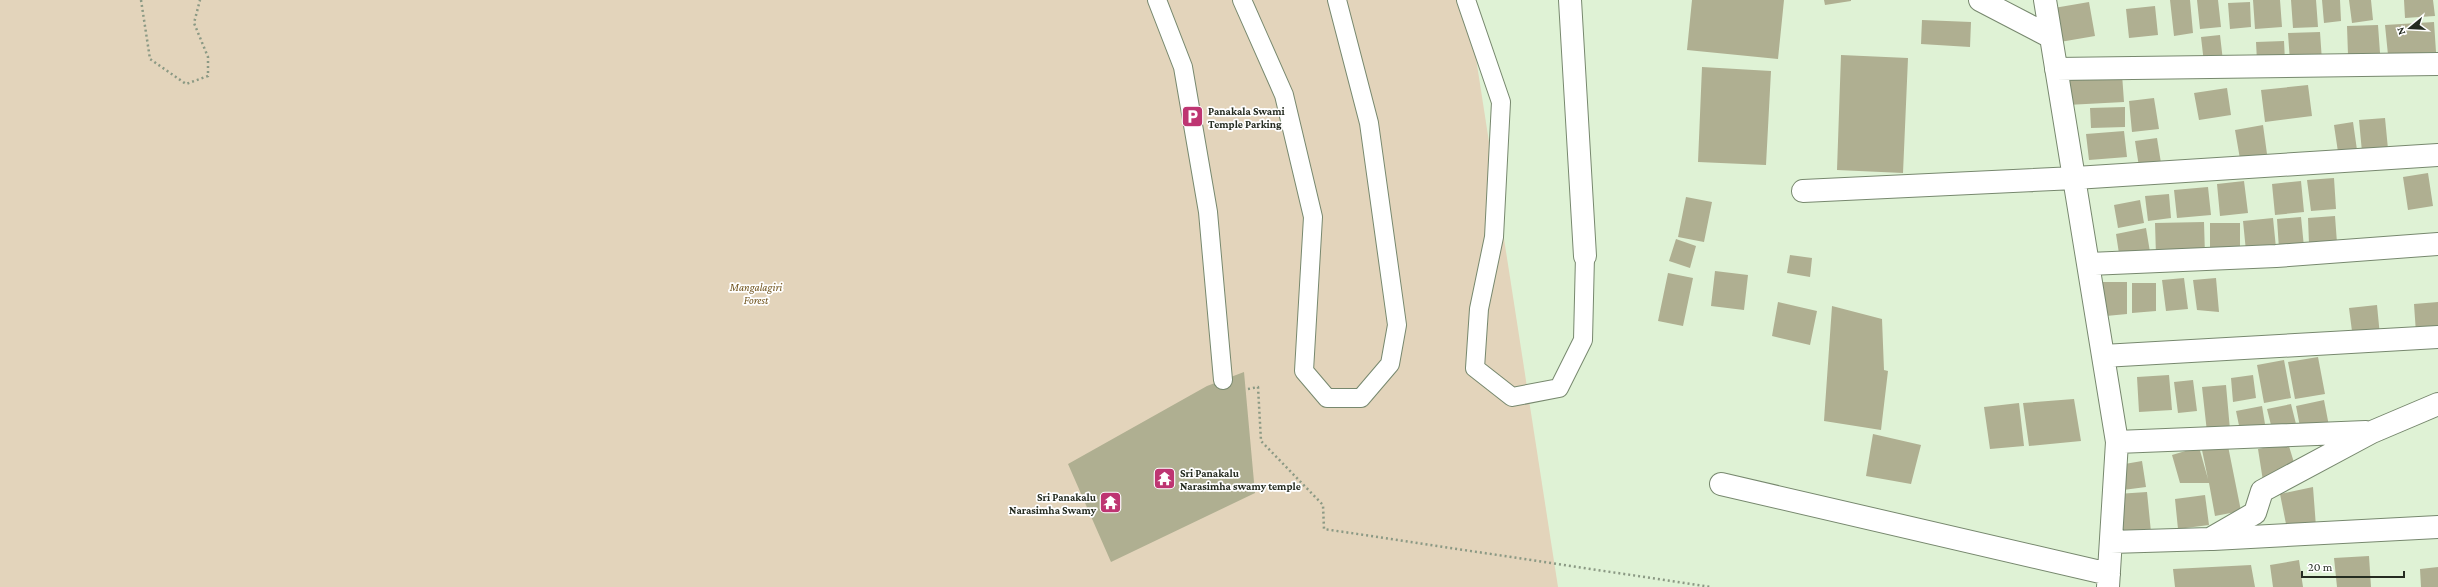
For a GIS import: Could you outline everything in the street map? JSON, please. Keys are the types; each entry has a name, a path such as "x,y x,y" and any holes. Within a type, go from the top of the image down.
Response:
{"street":[{"path":"1570,0 1585,256"},
{"path":"1980,0 2051,37"},
{"path":"1721,484 2109,581 2117,442 2045,0"},
{"path":"2056,69 2438,64"},
{"path":"1803,191 2075,178 2438,155"},
{"path":"2089,264 2276,256 2438,244"},
{"path":"2103,356 2438,337"},
{"path":"2210,539 2255,513 2262,491 2372,432 2438,404"},
{"path":"2117,442 2372,432"},
{"path":"2111,542 2210,539 2438,526"}],"lane":[{"path":"1157,0 1183,67 1187,90 1208,212 1223,380"},
{"path":"1242,0 1284,95 1312,217 1304,371 1327,398 1361,398 1390,364 1397,325 1369,123 1337,0"},
{"path":"1466,0 1501,102 1494,237 1480,310 1475,368 1512,397 1559,388 1583,340 1585,256"}],"path":[{"path":"141,0 150,59 186,84 208,76 208,57 194,23 200,0"},
{"path":"1246,389 1258,387 1261,441 1323,504 1324,529 1711,587"}],"green space":[{"name":"Mangalagiri Forest","path":"0,0 1467,0 1558,587 0,587"}],"building":[{"path":"1692,0 1784,0 1778,59 1687,50"},
{"path":"1824,0 1851,0 1851,1 1825,5"},
{"path":"2170,0 2190,0 2193,33 2174,36"},
{"path":"2197,0 2218,0 2221,27 2200,29"},
{"path":"2253,0 2280,0 2282,27 2255,29"},
{"path":"2291,0 2316,0 2318,27 2293,28"},
{"path":"2322,0 2340,0 2341,21 2324,23"},
{"path":"2349,0 2371,0 2373,20 2352,23"},
{"path":"2404,0 2433,0 2435,16 2405,18"},
{"path":"2089,2 2095,36 2060,42 2054,8"},
{"path":"2250,2 2251,27 2230,29 2228,3"},
{"path":"2155,6 2158,35 2129,38 2126,9"},
{"path":"1922,20 1971,22 1970,47 1921,44"},
{"path":"2434,22 2436,52 2388,55 2385,25"},
{"path":"2378,25 2380,53 2348,55 2347,26"},
{"path":"2320,32 2322,61 2290,62 2288,33"},
{"path":"2220,35 2223,61 2204,63 2201,37"},
{"path":"2284,41 2285,61 2257,61 2256,42"},
{"path":"1841,55 1908,58 1903,173 1837,170"},
{"path":"1702,67 1771,71 1766,165 1698,162"},
{"path":"2122,74 2124,102 2067,105 2066,76"},
{"path":"2308,85 2312,116 2265,122 2261,90"},
{"path":"2227,88 2231,115 2199,120 2194,93"},
{"path":"2154,98 2159,129 2132,132 2129,101"},
{"path":"2125,107 2125,127 2091,128 2090,108"},
{"path":"2385,118 2388,149 2362,152 2359,120"},
{"path":"2353,122 2357,150 2338,152 2334,125"},
{"path":"2263,125 2267,154 2240,159 2235,130"},
{"path":"2124,131 2127,157 2089,160 2086,134"},
{"path":"2157,138 2161,163 2139,167 2135,141"},
{"path":"2428,173 2433,206 2408,210 2403,177"},
{"path":"2334,178 2336,209 2311,211 2307,180"},
{"path":"2244,181 2248,213 2220,216 2217,184"},
{"path":"2301,181 2304,212 2275,215 2272,184"},
{"path":"2208,187 2211,215 2177,218 2174,190"},
{"path":"2169,194 2171,218 2148,221 2145,196"},
{"path":"1686,197 1712,202 1704,242 1678,237"},
{"path":"2140,200 2144,223 2118,228 2114,205"},
{"path":"2335,216 2337,243 2309,244 2308,218"},
{"path":"2301,217 2304,247 2279,249 2277,219"},
{"path":"2273,218 2276,248 2246,251 2243,221"},
{"path":"2204,222 2205,256 2156,256 2155,223"},
{"path":"2210,223 2240,223 2240,254 2210,255"},
{"path":"2146,228 2151,258 2120,260 2116,234"},
{"path":"1676,239 1696,246 1690,268 1669,261"},
{"path":"1790,255 1812,258 1810,277 1787,273"},
{"path":"1715,271 1748,275 1744,310 1711,306"},
{"path":"1668,273 1693,278 1683,326 1658,321"},
{"path":"2184,278 2188,309 2166,311 2162,280"},
{"path":"2216,278 2219,312 2197,310 2193,280"},
{"path":"2101,282 2127,282 2127,314 2106,316"},
{"path":"2132,283 2156,283 2156,311 2132,313"},
{"path":"1778,302 1817,311 1810,345 1772,336"},
{"path":"2438,302 2438,332 2416,333 2414,304"},
{"path":"2377,305 2380,336 2353,339 2349,308"},
{"path":"1832,306 1882,319 1884,370 1888,371 1881,430 1824,421"},
{"path":"2318,357 2325,394 2295,399 2288,362"},
{"path":"2284,360 2291,398 2264,403 2257,365"},
{"name":"Sri Panakalu Narasimha swamy temple","path":"1244,372 1255,493 1111,562 1068,464 1207,386"},
{"path":"2169,375 2172,410 2139,412 2137,377"},
{"path":"2253,375 2256,398 2233,402 2231,378"},
{"path":"2193,380 2197,411 2178,413 2174,382"},
{"path":"2226,385 2230,430 2207,432 2202,387"},
{"path":"2074,399 2081,441 2029,446 2023,403"},
{"path":"2324,400 2329,426 2301,432 2296,406"},
{"path":"2019,403 2024,446 1990,449 1984,407"},
{"path":"2291,404 2297,428 2273,433 2267,409"},
{"path":"2262,406 2266,430 2241,435 2236,411"},
{"path":"1873,434 1921,445 1911,484 1866,476"},
{"path":"2288,443 2296,469 2263,481 2258,449"},
{"path":"2228,446 2241,511 2215,516 2209,483 2180,483 2172,455 2199,447 2208,479 2202,450"},
{"path":"2142,461 2146,487 2123,490 2119,465"},
{"path":"2313,487 2316,527 2287,529 2280,494"},
{"path":"2147,492 2151,532 2120,535 2117,494"},
{"path":"2205,495 2209,525 2178,529 2175,499"},
{"path":"2369,556 2371,587 2337,587 2334,558"},
{"path":"2299,560 2303,587 2273,587 2270,565"},
{"path":"2251,565 2255,587 2175,587 2173,569"},
{"path":"2438,567 2438,587 2421,587 2420,569"}],"place":[{"name":"Panakala Swami Temple Parking","path":"1192,117"},
{"name":"Sri Panakalu Narasimha swamy temple","path":"1164,479"},
{"name":"Sri Panakalu Narasimha Swamy","path":"1111,503"}]}
